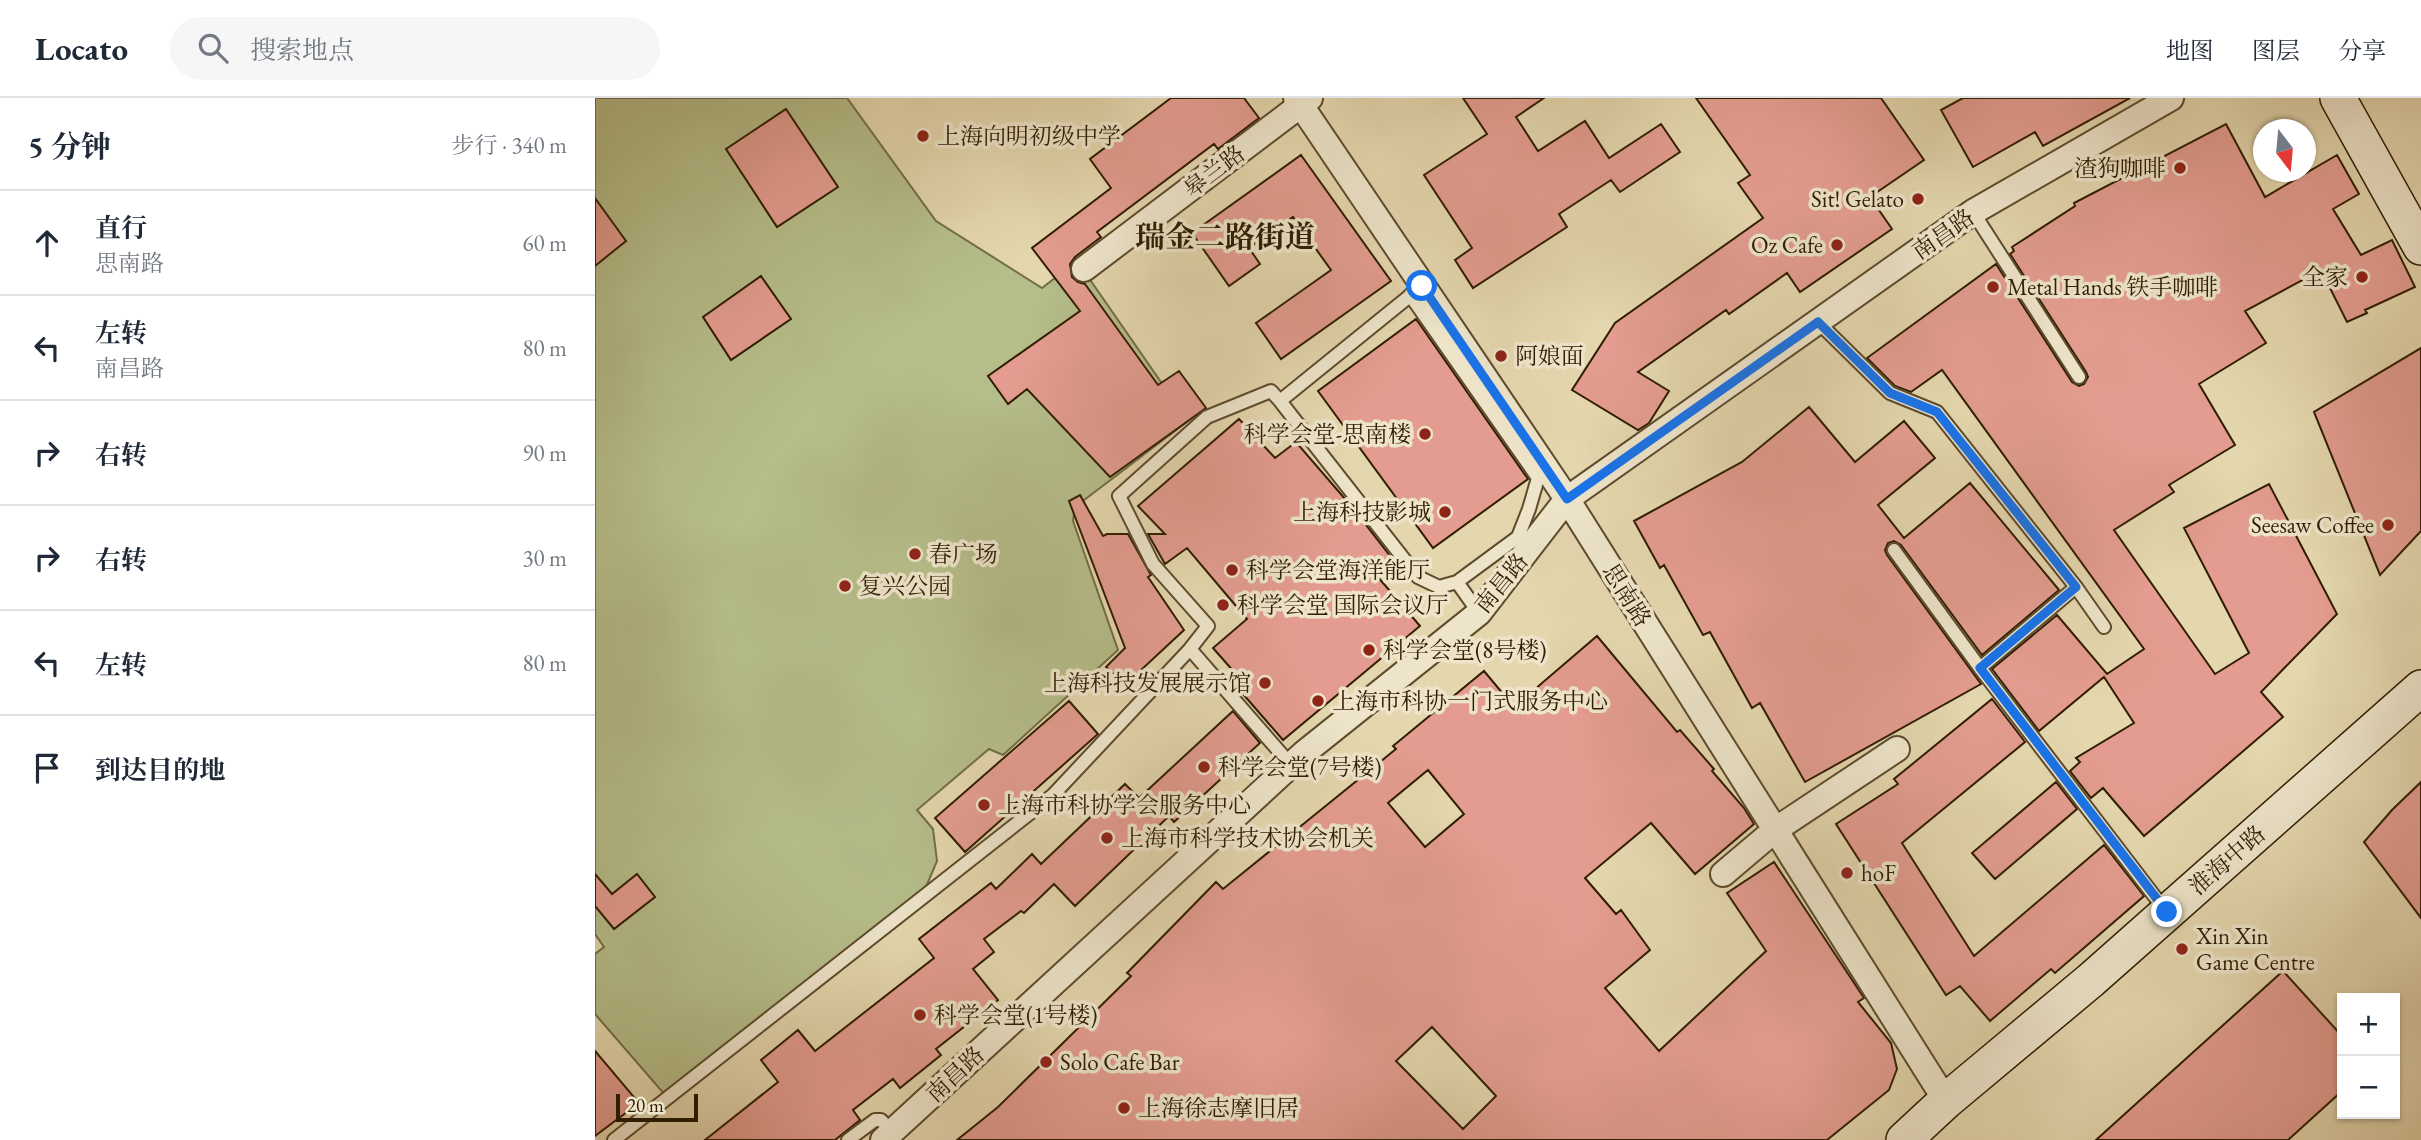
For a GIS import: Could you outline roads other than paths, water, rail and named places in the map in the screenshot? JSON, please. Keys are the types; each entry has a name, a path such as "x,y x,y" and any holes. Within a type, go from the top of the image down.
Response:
{"main road":[{"path":"2338,98 2421,247"},
{"name":"淮海中路","path":"1904,1140 2421,688"}],"street":[{"name":"南昌路","path":"888,1136 1291,765 1479,613 1567,499 1973,212 2171,98"},
{"name":"皋兰路","path":"1084,269 1302,100"},
{"name":"思南路","path":"1302,100 1416,291 1567,499 1947,1101"},
{"path":"1723,874 1775,830 1897,749"}],"lane":[{"path":"1973,212 2080,377"},
{"path":"614,1140 1053,795 1190,649 1208,626 1153,564 1119,496 1207,417 1271,391 1418,577 1439,587 1457,582 1518,537 1538,478 1416,291 1280,401"},
{"path":"1818,322 1890,393 1937,412 2076,587 2104,627"},
{"path":"1894,550 1980,668 2167,912"},
{"path":"1457,582 1479,613"},
{"path":"1980,668 2076,587"},
{"path":"1190,649 1291,765"},
{"path":"848,1140 875,1120 881,1120 888,1136"}],"place":[{"name":"上海向明初级中学","path":"923,136"},
{"name":"渣狗咖啡","path":"2180,168"},
{"name":"Sit! Gelato","path":"1918,199"},
{"name":"Oz Cafe","path":"1837,245"},
{"name":"全家","path":"2362,277"},
{"name":"Metal Hands 铁手咖啡","path":"1993,287"},
{"name":"阿娘面","path":"1501,356"},
{"name":"科学会堂-思南楼","path":"1425,434"},
{"name":"上海科技影城","path":"1445,512"},
{"name":"Seesaw Coffee","path":"2388,525"},
{"name":"春广场","path":"915,554"},
{"name":"科学会堂海洋能厅","path":"1232,570"},
{"name":"复兴公园","path":"845,586"},
{"name":"科学会堂 国际会议厅","path":"1223,605"},
{"name":"科学会堂(8号楼)","path":"1369,650"},
{"name":"上海科技发展展示馆","path":"1265,683"},
{"name":"上海市科协一门式服务中心","path":"1318,701"},
{"name":"科学会堂(7号楼)","path":"1204,767"},
{"name":"上海市科协学会服务中心","path":"984,805"},
{"name":"上海市科学技术协会机关","path":"1107,838"},
{"name":"hoF","path":"1847,873"},
{"name":"Xin Xin Game Centre","path":"2182,949"},
{"name":"科学会堂(1号楼)","path":"920,1015"},
{"name":"Solo Cafe Bar","path":"1046,1062"},
{"name":"上海徐志摩旧居","path":"1124,1108"}],"district":[{"name":"瑞金二路街道","path":"1225,237"}]}
